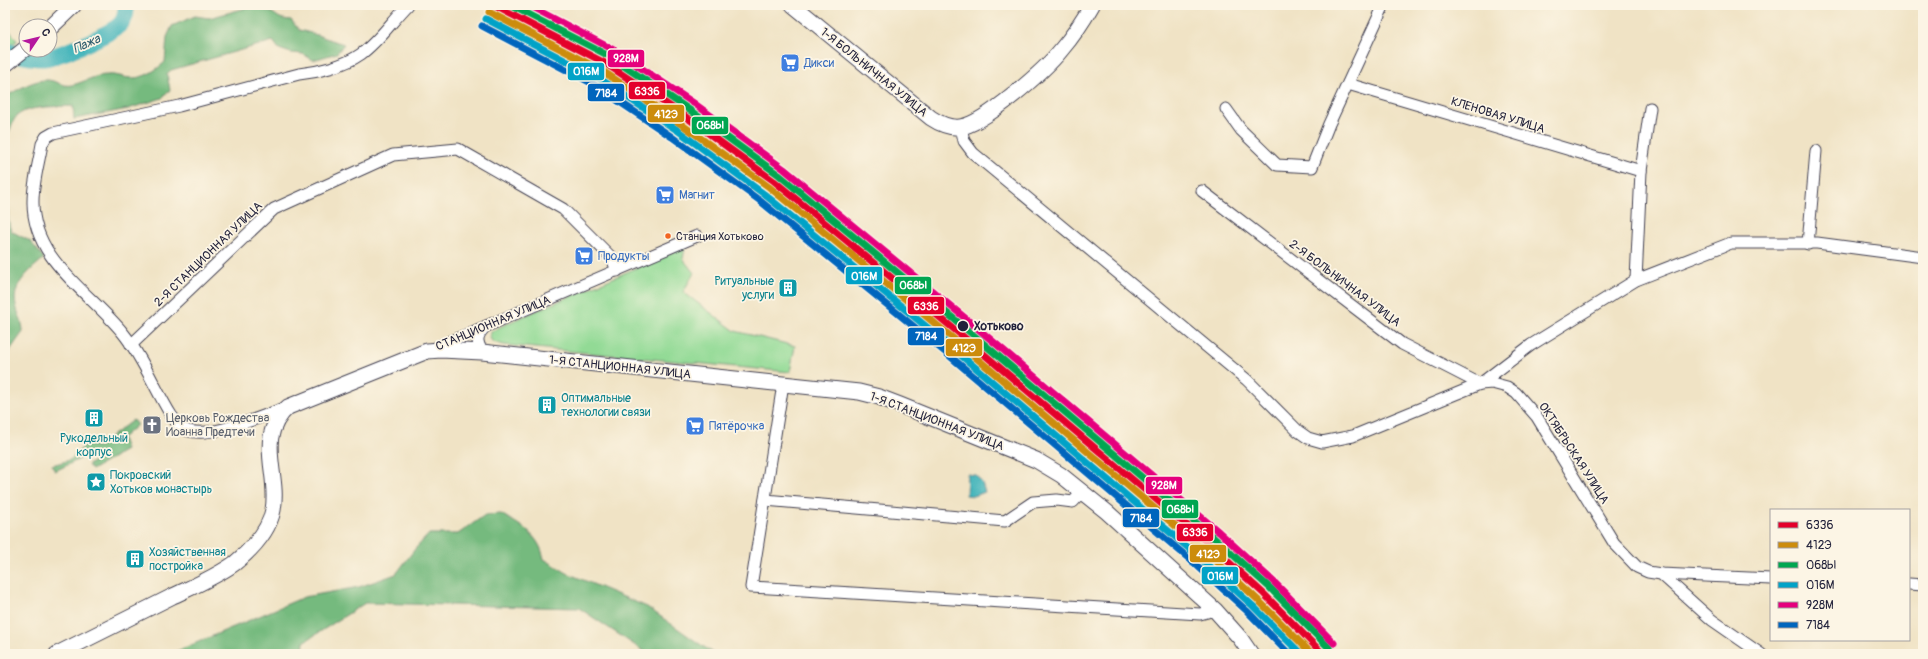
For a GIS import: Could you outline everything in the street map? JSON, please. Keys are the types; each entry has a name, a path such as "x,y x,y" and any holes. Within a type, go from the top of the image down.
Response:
{"main road":[{"path":"58,20 74,5"},
{"name":"1-Я БОЛЬНИЧНАЯ УЛИЦА","path":"793,5 931,118 945,125 961,127"},
{"path":"961,127 979,119 997,107 1047,64 1071,38 1092,5"},
{"path":"5,65 18,54"},
{"name":"1-Я СТАНЦИОННАЯ УЛИЦА","path":"427,351 446,350 482,352 859,392 879,397 1036,460 1061,475 1083,491 1215,610 1240,638 1251,654"},
{"name":"СТАНЦИОННАЯ УЛИЦА","path":"288,407 427,351"},
{"path":"57,654 216,574 246,554 270,522 273,510 274,495 269,445 275,421 288,407"}],"street":[{"path":"288,407 223,429 194,432 180,427 171,415 123,333 77,288 54,261 41,239 35,219 33,198 42,144 46,137 53,133 178,106 299,74 319,72 360,55 382,35 408,5"},
{"path":"1226,108 1240,130 1276,165 1312,167 1384,5"},
{"name":"КЛЕНОВАЯ УЛИЦА","path":"1348,84 1641,171"},
{"path":"1636,280 1641,171 1650,108"},
{"name":"ОКТЯБРЬСКАЯ УЛИЦА","path":"961,127 964,141 973,153 1247,380 1298,431 1308,438 1322,442 1342,439 1480,384 1499,384 1516,393 1537,417 1614,543 1638,567 1648,572 1661,574 1770,579"},
{"name":"2-Я СТАНЦИОННАЯ УЛИЦА","path":"131,345 274,209 393,155 458,149 563,209 612,258 617,270"},
{"path":"1808,244 1816,151"},
{"name":"2-Я БОЛЬНИЧНАЯ УЛИЦА","path":"1202,191 1402,344 1480,384"},
{"name":"СТАНЦИОННАЯ УЛИЦА","path":"427,351 697,236"},
{"path":"1480,384 1531,345 1636,280 1731,243 1817,243 1923,257"},
{"path":"482,352 478,343 479,333 487,326"},
{"path":"784,384 751,587 1192,613 1215,610"},
{"path":"765,500 1005,521 1033,502 1057,500 1073,502 1083,491"},
{"path":"1661,574 1712,620 1760,654"},
{"path":"1910,584 1923,584"}],"green space":[{"path":"246,8 265,10 280,18 291,20 299,30 344,44 337,53 313,60 303,54 291,53 279,49 273,41 171,70 167,74 170,90 162,98 128,109 74,119 73,106 43,107 27,110 16,117 5,139 5,97 20,88 43,80 69,85 77,84 103,75 132,78 141,77 154,71 165,62 167,37 172,26 195,16 209,18"},
{"path":"5,24 17,41 5,48"},
{"path":"5,190 11,231 30,241 44,258 23,278 16,290 16,305 23,332 5,357"},
{"path":"685,247 683,259 694,273 683,292 735,331 795,346 790,372 504,345 493,342 489,337 492,331 508,323"},
{"path":"133,420 137,425 122,438 126,450 92,470 88,465 98,459 94,452 55,471 52,465 70,460 86,444 99,447"},
{"path":"501,514 522,527 533,537 542,550 544,559 567,573 647,607 714,654 648,654 579,608 365,603 304,642 303,654 170,654 304,597 359,587 396,574 415,549 429,534 458,534 485,515"}],"water":[{"path":"967,474 976,475 982,483 985,492 974,496 966,495"}],"waterway":[{"name":"Пажа","path":"5,51 39,58 61,54 98,38 117,27 124,18 126,5"}],"transit line":[{"name":"6336","path":"493,5 605,63 686,117 774,181 960,334 1209,544 1264,594 1323,654"},
{"name":"068Ы","path":"510,5 609,56 691,111 779,175 965,328 1214,538 1270,588 1329,648"},
{"name":"928М","path":"528,5 614,50 695,104 784,169 970,322 1219,532 1275,583 1334,643"},
{"name":"412Э","path":"489,12 601,70 681,124 769,187 955,340 1204,550 1258,600 1312,654"},
{"name":"016М","path":"486,19 597,77 677,130 764,194 950,346 1198,556 1253,606 1301,654"},
{"name":"7184","path":"482,26 593,84 672,137 759,200 945,352 1193,562 1247,611 1289,654"}],"place":[{"name":"Дикси","path":"790,63"},
{"name":"Магнит","path":"665,195"},
{"name":"Станция Хотьково","path":"668,236"},
{"name":"Продукты","path":"584,256"},
{"name":"Ритуальные услуги","path":"788,288"},
{"name":"Хотьково","path":"963,326"},
{"name":"Оптимальные технологии связи","path":"547,405"},
{"name":"Рукодельный корпус","path":"94,418"},
{"name":"Церковь Рождества Иоанна Предтечи","path":"152,425"},
{"name":"Пятёрочка","path":"695,426"},
{"name":"Покровский Хотьков монастырь","path":"96,482"},
{"name":"Хозяйственная постройка","path":"135,559"}]}
